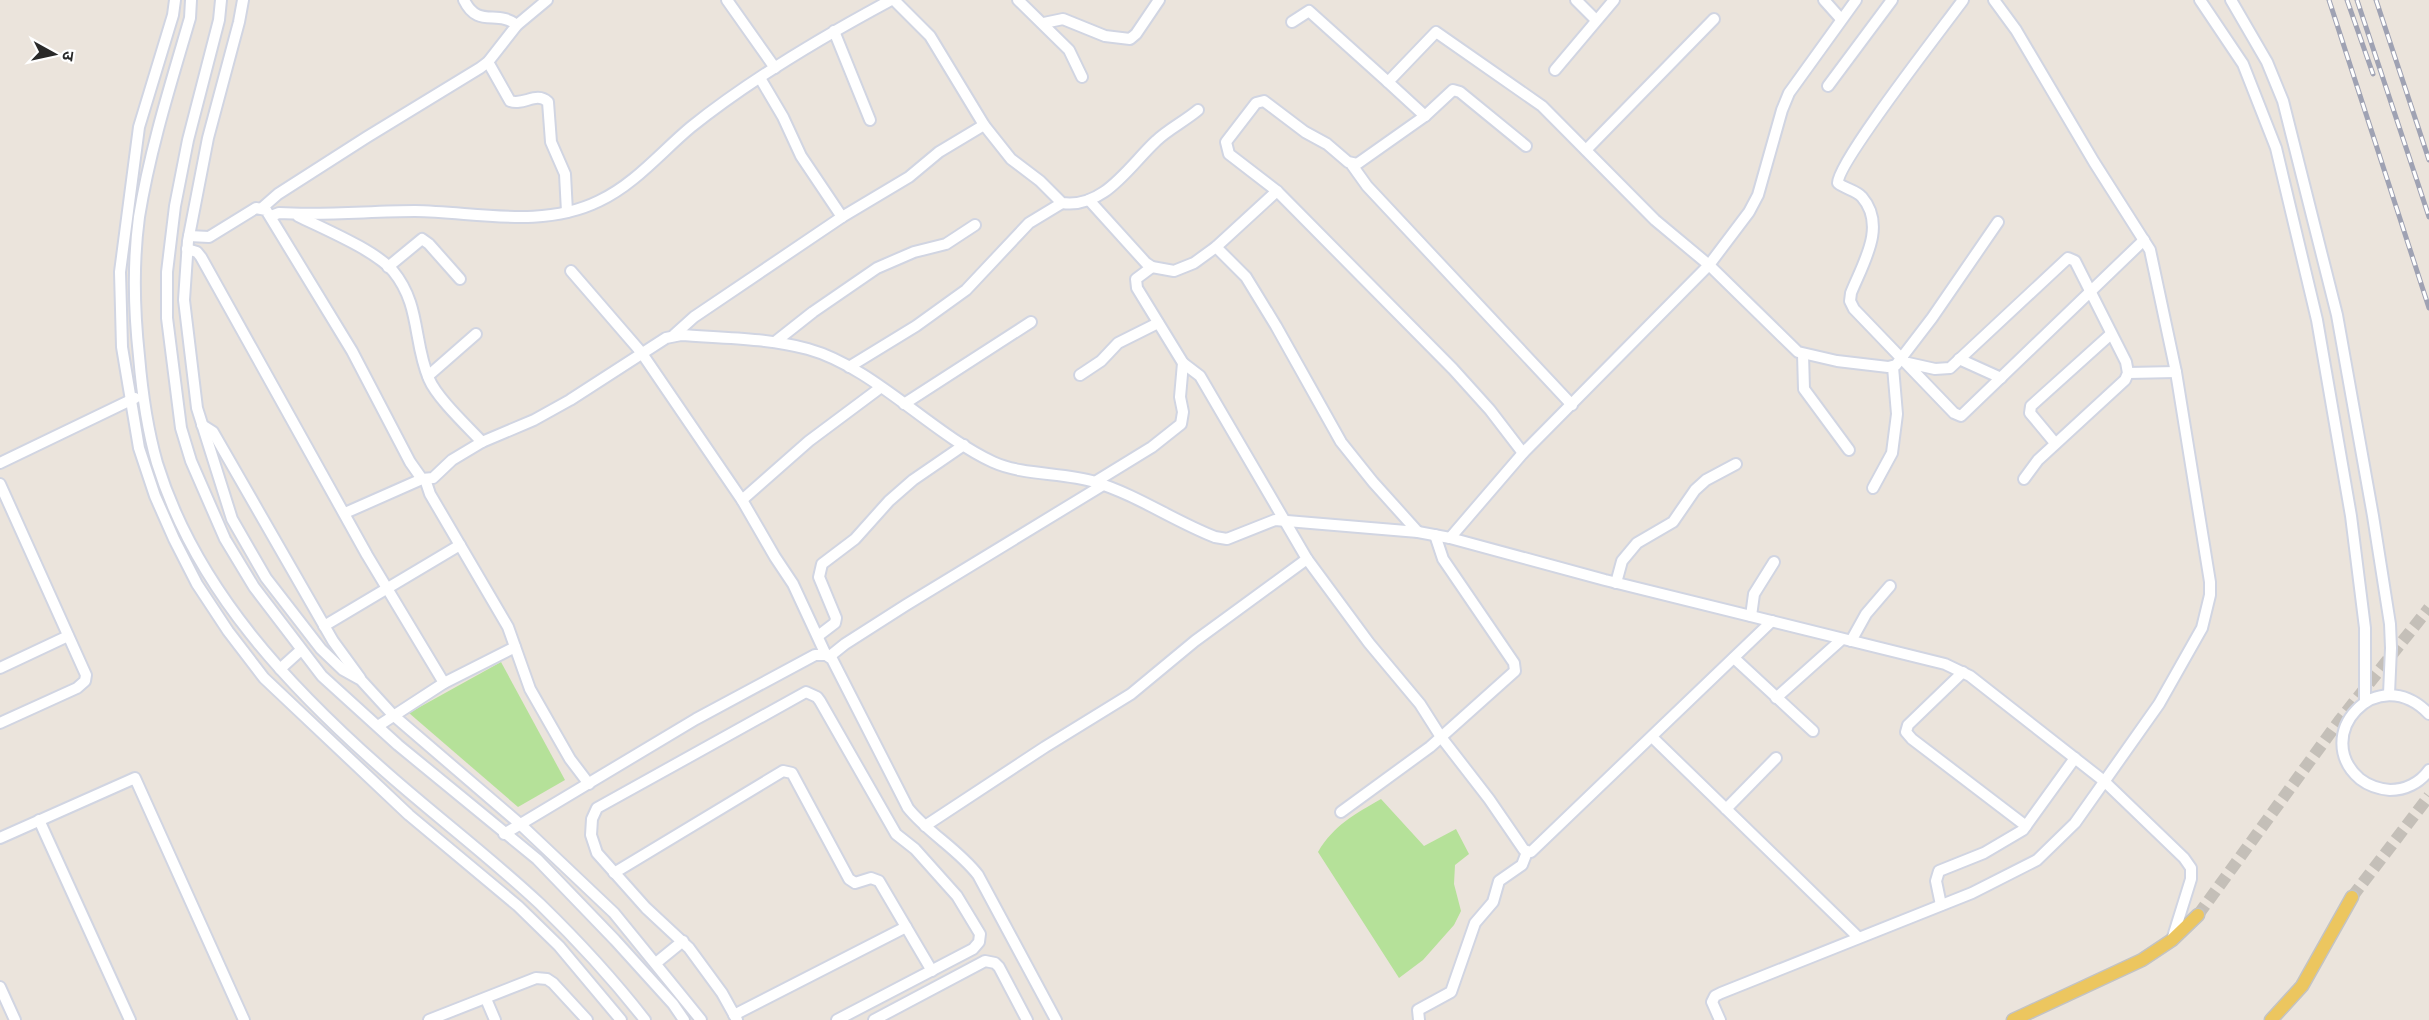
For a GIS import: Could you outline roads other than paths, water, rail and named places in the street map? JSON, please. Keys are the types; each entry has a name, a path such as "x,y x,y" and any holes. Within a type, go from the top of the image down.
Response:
{"main road":[{"path":"2271,1020 2301,986 2352,897"},
{"path":"2013,1020 2142,960 2172,940 2198,915"}],"street":[{"path":"175,0 173,15 139,127 120,272 120,309 130,402 139,448 164,516 197,584 228,631 264,678 410,814 518,906 559,946 621,1020"},
{"path":"191,0 190,18 157,133 139,218 135,267 135,324 142,393 158,463 176,512 195,552 219,590 250,636 291,683 388,774 539,904 612,980 645,1020"},
{"path":"221,0 219,20 188,140 174,206 167,272 169,339 181,428 211,509 229,548 254,587 322,676 504,834 537,859 673,1004 684,1020"},
{"path":"243,0 208,138 187,249 184,310 196,399 232,519 266,578 321,649 343,670 361,680"},
{"path":"464,0 469,10 475,15 505,18 517,26"},
{"path":"189,236 208,237 256,208 262,208 278,194 488,62 517,26 547,0"},
{"path":"727,0 775,68"},
{"path":"270,216 279,213 416,212 546,217 598,202 624,186 691,128 760,78 834,31 892,0 930,36 984,124 1011,159 1040,181 1062,203"},
{"path":"1018,0 1044,23 1074,56 1082,77"},
{"path":"1044,23 1063,19 1105,36 1130,39 1136,34 1159,0"},
{"path":"1576,0 1596,20"},
{"path":"1556,70 1614,0"},
{"path":"1824,0 1841,20"},
{"path":"1450,538 1523,453 1709,265 1749,212 1758,195 1789,93 1856,0"},
{"path":"1828,86 1892,0"},
{"path":"1963,0 1867,130 1843,165 1837,178 1841,186 1861,197 1874,226 1872,240 1851,293 1851,304 1954,413 1961,416 2144,240"},
{"path":"1720,1020 1713,1009 1712,1002 1715,996 1941,905 2031,864 2071,828 2159,704 2202,628 2211,595 2176,372 2153,260 2144,240 2094,162 2016,30 1994,0"},
{"path":"2200,0 2243,64 2276,148 2317,320 2351,516 2364,617 2367,662 2365,702"},
{"path":"2231,0 2267,62 2283,101 2337,315 2390,624 2389,694"},
{"path":"1292,22 1309,11 1425,116"},
{"path":"1586,150 1714,20"},
{"path":"834,31 870,120"},
{"path":"1388,82 1436,32 1542,106 1656,220 1709,265 1794,348 1803,354 1837,361 1893,367 1905,360 1998,222"},
{"path":"488,62 510,101 518,103 537,97 548,102 551,141 565,174 567,212"},
{"path":"760,78 783,117 801,156 842,217"},
{"path":"1352,165 1360,162 1425,116 1450,92 1456,90 1526,146"},
{"path":"1523,453 1490,410 1453,369 1277,191 1229,154 1226,142 1233,130 1260,101 1327,144 1352,165 1367,186 1572,405"},
{"path":"849,367 916,326 966,290 1029,224 1062,203 1074,204 1103,194 1159,138 1179,126 1198,110"},
{"path":"345,513 423,479 437,476 452,460 482,442 534,420 561,405 641,352 674,335 694,317 842,217 909,177 946,148 984,124"},
{"path":"1089,200 1100,209 1121,237 1152,267 1174,271 1194,263 1216,247 1277,191"},
{"path":"262,208 270,216 352,351 410,462 423,479 508,627 530,689 570,759 589,784"},
{"path":"296,214 354,245 388,267 402,284 416,317 422,357 432,384 482,442"},
{"path":"775,342 813,312 877,268 914,252 946,244 975,225"},
{"path":"388,267 422,239 460,279"},
{"path":"1216,247 1246,277 1341,442 1418,532"},
{"path":"187,249 201,256 345,513 444,683"},
{"path":"1905,360 1941,370 1950,368 2068,258 2075,261 2126,362 2128,373 2125,380 2033,465 2024,479"},
{"path":"1152,267 1138,276 1135,283 1183,363 1200,376 1307,559 1369,643 1419,704 1527,852"},
{"path":"572,272 641,352 742,500 774,557 793,584 908,808 978,875 1056,1020"},
{"path":"904,404 1031,322"},
{"path":"1080,375 1101,361 1118,343 1158,323"},
{"path":"2055,443 2030,413 2031,406 2111,333"},
{"path":"428,376 476,334"},
{"path":"674,335 775,342 808,349 849,367 964,445 998,464 1099,483 1221,539 1227,539 1268,522 1284,520 1418,532 1450,538 1616,583 1945,664 1963,672 2104,781 2184,858 2191,868 2191,879 2172,940"},
{"path":"1803,354 1803,384 1806,393 1849,450"},
{"path":"1959,359 2001,378"},
{"path":"504,834 696,719 815,655 828,656 1152,447 1180,424 1183,412 1180,397 1183,363"},
{"path":"1873,488 1892,453 1897,414 1893,367"},
{"path":"2128,373 2176,372"},
{"path":"742,500 809,441 880,388"},
{"path":"0,463 130,402 142,393"},
{"path":"202,425 213,432 324,626 361,680 393,715 520,824 614,913 701,1020"},
{"path":"818,636 835,624 836,618 819,578 822,564 855,539 889,501 913,480 964,445"},
{"path":"1616,583 1622,561 1636,543 1673,522 1695,490 1706,480 1736,464"},
{"path":"0,484 86,675 85,681 76,688 0,723"},
{"path":"164,516 176,512"},
{"path":"1341,812 1441,737 1513,675 1516,667 1443,559 1435,535"},
{"path":"324,626 460,544"},
{"path":"925,826 1131,694 1195,641 1307,559"},
{"path":"1750,616 1754,594 1773,562"},
{"path":"1776,698 1846,640 1890,586"},
{"path":"1527,852 1534,851 1584,799 1772,621"},
{"path":"0,668 68,636"},
{"path":"280,669 304,654 321,649 333,641"},
{"path":"378,726 444,683 516,647"},
{"path":"1734,658 1814,731"},
{"path":"1963,672 1908,725 1906,732 1912,739 2026,826"},
{"path":"837,1020 973,949 979,942 979,928 957,896 915,849 896,834 820,701 812,693 800,693 597,808 592,819 592,841 597,853 646,908 683,941 722,993 736,1018 906,927"},
{"path":"2429,714 2419,704 2405,696 2389,694 2365,702 2353,713 2345,727 2343,743 2346,759 2354,773 2366,783 2381,789 2397,790 2412,785 2429,770"},
{"path":"1652,737 1858,937"},
{"path":"1726,809 1776,758"},
{"path":"1941,905 1936,881 1939,871 1984,853 2019,833 2075,758"},
{"path":"614,873 783,771 787,771 792,773 849,879 855,884 871,878 879,881 932,970"},
{"path":"0,838 132,778 136,779 244,1020"},
{"path":"39,820 130,1020"},
{"path":"1419,1020 1418,1010 1451,992 1475,923 1493,902 1499,881 1522,865 1527,852"},
{"path":"656,963 683,941"},
{"path":"874,1020 985,961 995,963 999,967 1027,1020"},
{"path":"429,1020 536,978 553,983 587,1020"},
{"path":"0,987 15,1020"},
{"path":"486,999 495,1020"}],"tunnel":[{"path":"2198,915 2339,721 2429,608"},
{"path":"2352,897 2429,796"}],"railway":[{"path":"2329,0 2429,308"},
{"path":"2347,0 2373,74"},
{"path":"2357,0 2429,217"},
{"path":"2376,0 2429,160"}]}
